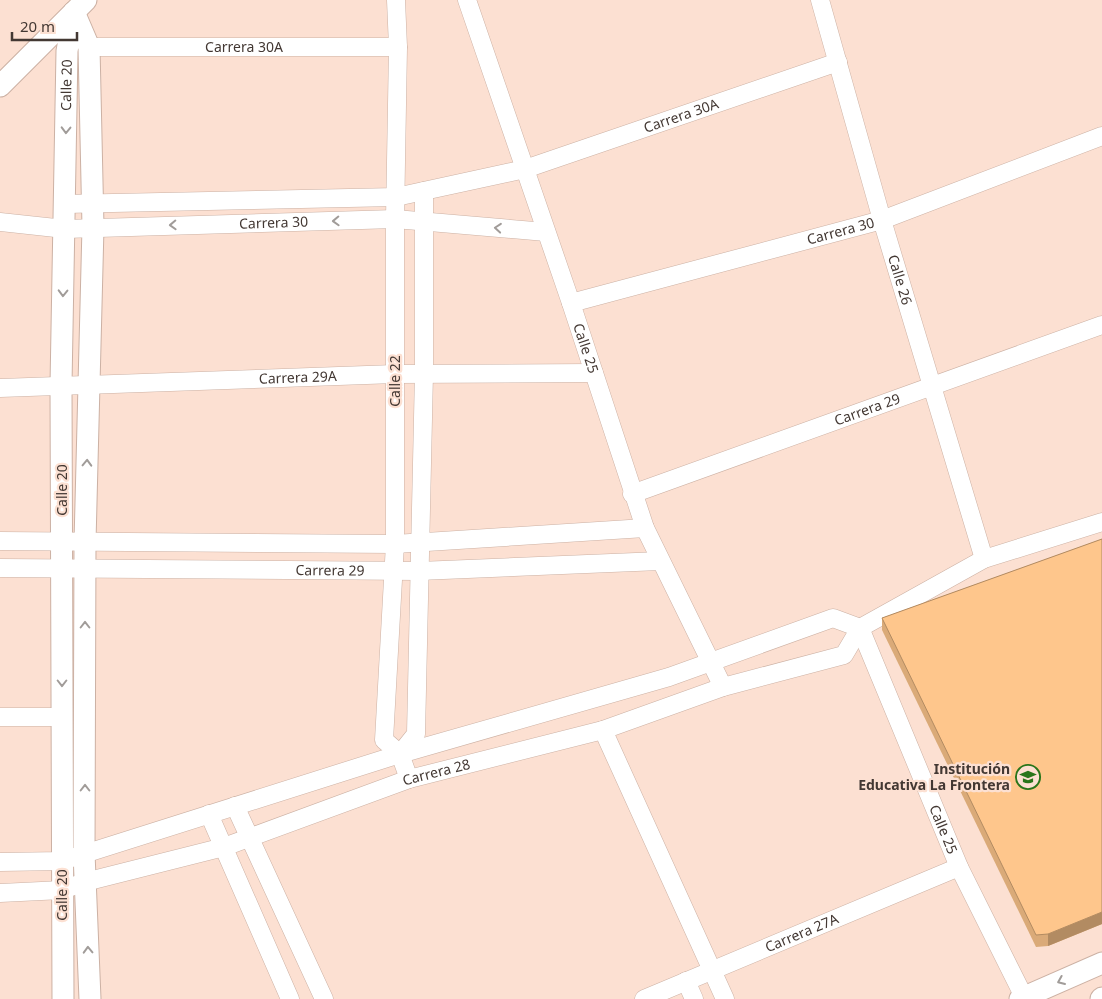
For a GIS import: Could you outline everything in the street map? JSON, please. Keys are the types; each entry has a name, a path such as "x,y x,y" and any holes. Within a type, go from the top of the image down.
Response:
{"street":[{"name":"Calle 22","path":"396,0 398,47 395,219 395,544 384,740 400,754 409,779"},
{"name":"Calle 25","path":"467,0 571,303 632,494 660,561 723,687"},
{"name":"Calle 26","path":"820,0 882,220 984,559"},
{"name":"Calle 20","path":"78,4 89,47 93,228 85,542 84,853 90,999"},
{"name":"Calle 20","path":"63,999 61,385 67,51 78,4"},
{"path":"0,86 78,4"},
{"name":"Carrera 30A","path":"89,47 398,47"},
{"name":"Carrera 30A","path":"525,169 838,62"},
{"name":"Carrera 30","path":"571,303 882,220 1102,136"},
{"name":"Carrera 30","path":"65,204 396,197 525,169"},
{"name":"Calle 22","path":"400,754 416,734 424,373 424,191"},
{"name":"Carrera 30","path":"0,222 65,229 395,219 546,232"},
{"name":"Carrera 29","path":"632,494 1102,325"},
{"name":"Carrera 29A","path":"0,388 424,373 594,373"},
{"path":"860,628 984,559 1102,522"},
{"name":"Carrera 29","path":"0,541 395,544 645,528"},
{"name":"Carrera 29","path":"0,568 419,571 660,561"},
{"name":"Carrera 28","path":"0,862 62,861 400,754 669,677 833,618 860,628 844,655 723,687 602,730 409,779 224,847 85,882 62,890 0,893"},
{"name":"Calle 25","path":"860,628 959,867 1023,998"},
{"path":"0,717 62,717"},
{"path":"602,730 725,999"},
{"path":"236,806 324,999"},
{"path":"209,814 290,999"},
{"name":"Carrera 27A","path":"644,999 959,867"},
{"path":"1023,998 1102,963"},
{"path":"686,981 694,999"}],"building":[{"name":"Institución Educativa La Frontera","path":"1102,539 1102,912 1048,934 1036,935 882,618"}],"place":[{"name":"Institución Educativa La Frontera","path":"1028,777"}]}
